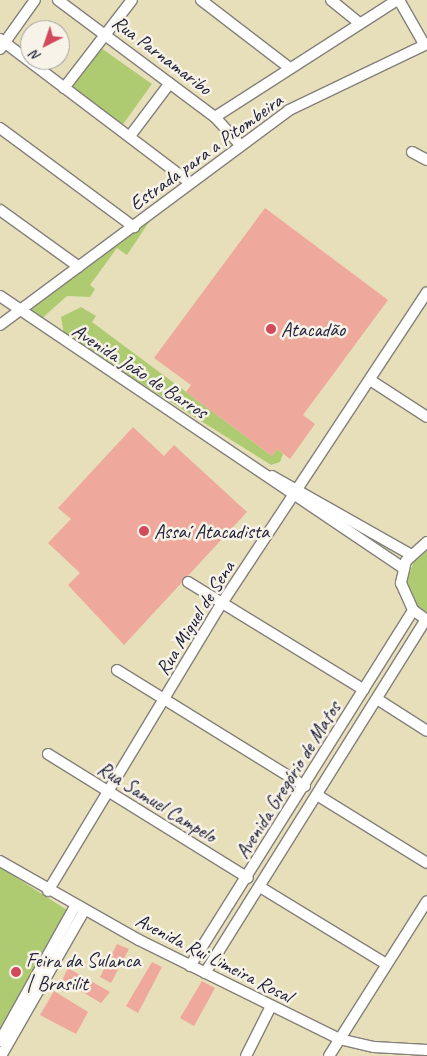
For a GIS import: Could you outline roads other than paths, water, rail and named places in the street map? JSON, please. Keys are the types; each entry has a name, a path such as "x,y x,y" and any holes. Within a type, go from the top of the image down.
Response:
{"street":[{"path":"35,0 2,44 130,136 190,182"},
{"name":"Rua Parnamaribo","path":"58,0 215,116 240,145"},
{"path":"64,88 132,0"},
{"path":"201,0 288,66"},
{"path":"331,0 358,22"},
{"path":"215,116 288,66 358,22 398,0 426,44"},
{"name":"Estrada para a Pitombeira","path":"19,311 289,110 426,44"},
{"path":"130,136 170,83"},
{"path":"0,128 134,226"},
{"path":"412,152 427,160"},
{"path":"0,210 79,267"},
{"name":"Rua Miguel de Sena","path":"48,891 166,699 222,603 294,499 427,292"},
{"name":"Avenida João de Barros","path":"0,296 19,311 262,471 294,499 403,568"},
{"path":"0,325 19,311"},
{"path":"370,380 427,417"},
{"name":"Avenida João de Barros","path":"262,471 300,488 410,554"},
{"name":"Avenida Gregório de Matos","path":"205,973 426,620 413,610 403,590 403,568 410,554 427,542"},
{"path":"188,582 364,690"},
{"name":"Avenida Gregório de Matos","path":"190,966 248,878 413,610"},
{"path":"117,670 305,786"},
{"path":"378,698 427,731"},
{"name":"Rua Samuel Campelo","path":"48,754 248,878"},
{"path":"317,795 427,863"},
{"name":"Avenida Rui Limeira Rosal","path":"0,861 80,909 190,966 339,1038 374,1047 427,1050"},
{"path":"260,887 386,964"},
{"path":"329,1056 427,901"},
{"path":"0,1041 80,909"},
{"path":"1,1056 80,909"},
{"path":"246,1056 271,1006"}],"place":[{"name":"Atacadão","path":"271,329"},
{"name":"Assaí Atacadista","path":"144,531"},
{"name":"Feira da Sulanca | Brasilit","path":"16,972"}]}
